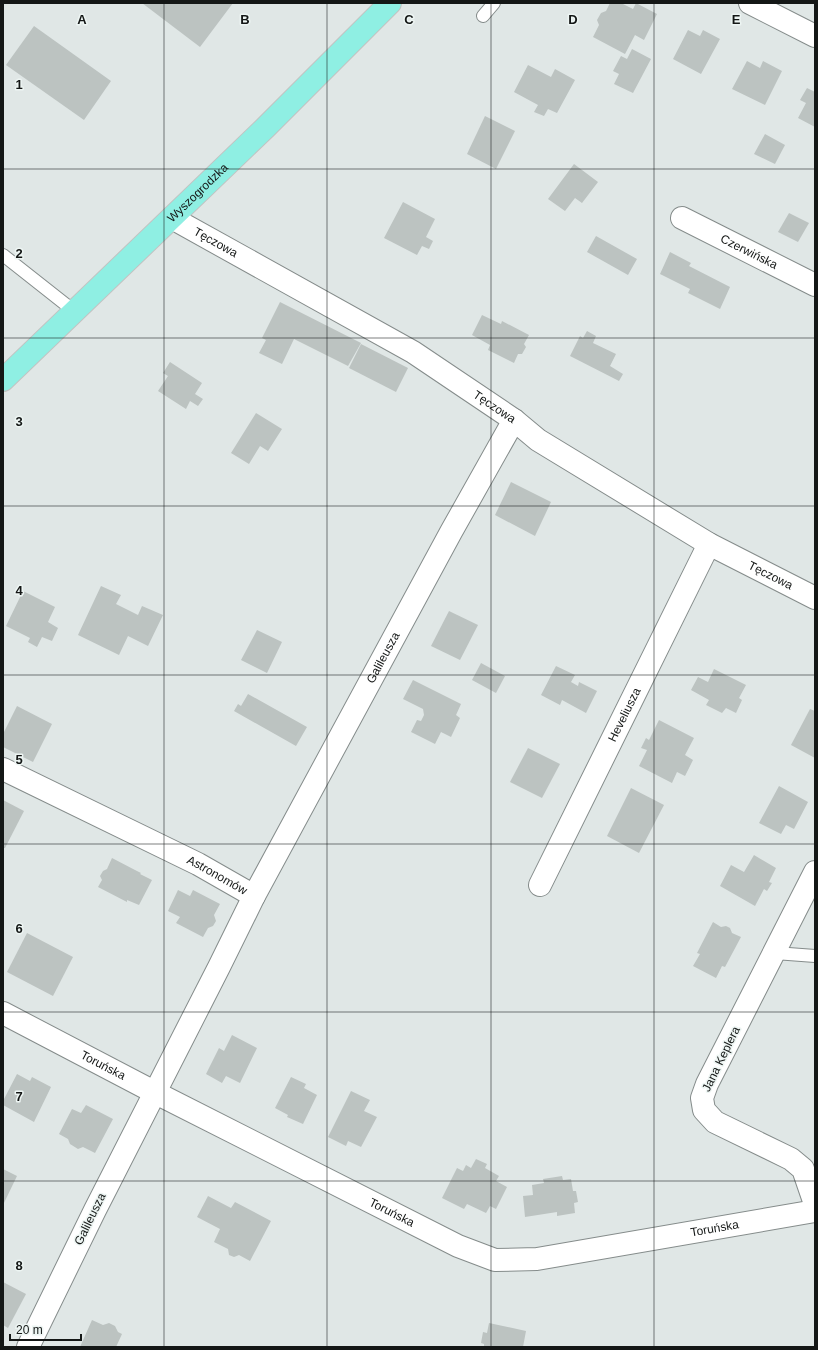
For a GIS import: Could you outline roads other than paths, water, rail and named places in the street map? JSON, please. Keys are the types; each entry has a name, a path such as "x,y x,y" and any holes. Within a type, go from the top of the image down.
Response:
{"main road":[{"name":"Wyszogrodzka","path":"3,380 266,127 390,3"}],"street":[{"path":"750,3 815,36"},
{"name":"Tęczowa","path":"172,218 413,352 514,420 538,440 709,544 815,598"},
{"name":"Czerwińska","path":"682,218 815,285"},
{"name":"Galileusza","path":"254,896 451,532 514,420"},
{"name":"Heveliusza","path":"540,885 709,544"},
{"name":"Astronomów","path":"3,769 198,864 254,896 154,1092"},
{"name":"Jana Keplera","path":"815,872 707,1084 702,1098 704,1110 715,1122 791,1159 803,1169 815,1204"},
{"name":"Toruńska","path":"3,1013 154,1092 458,1246 495,1260 537,1259 815,1211"},
{"name":"Galileusza","path":"28,1347 154,1092"}],"lane":[{"path":"482,16 494,3"},
{"path":"3,255 74,311"},
{"path":"775,953 815,956"}]}
